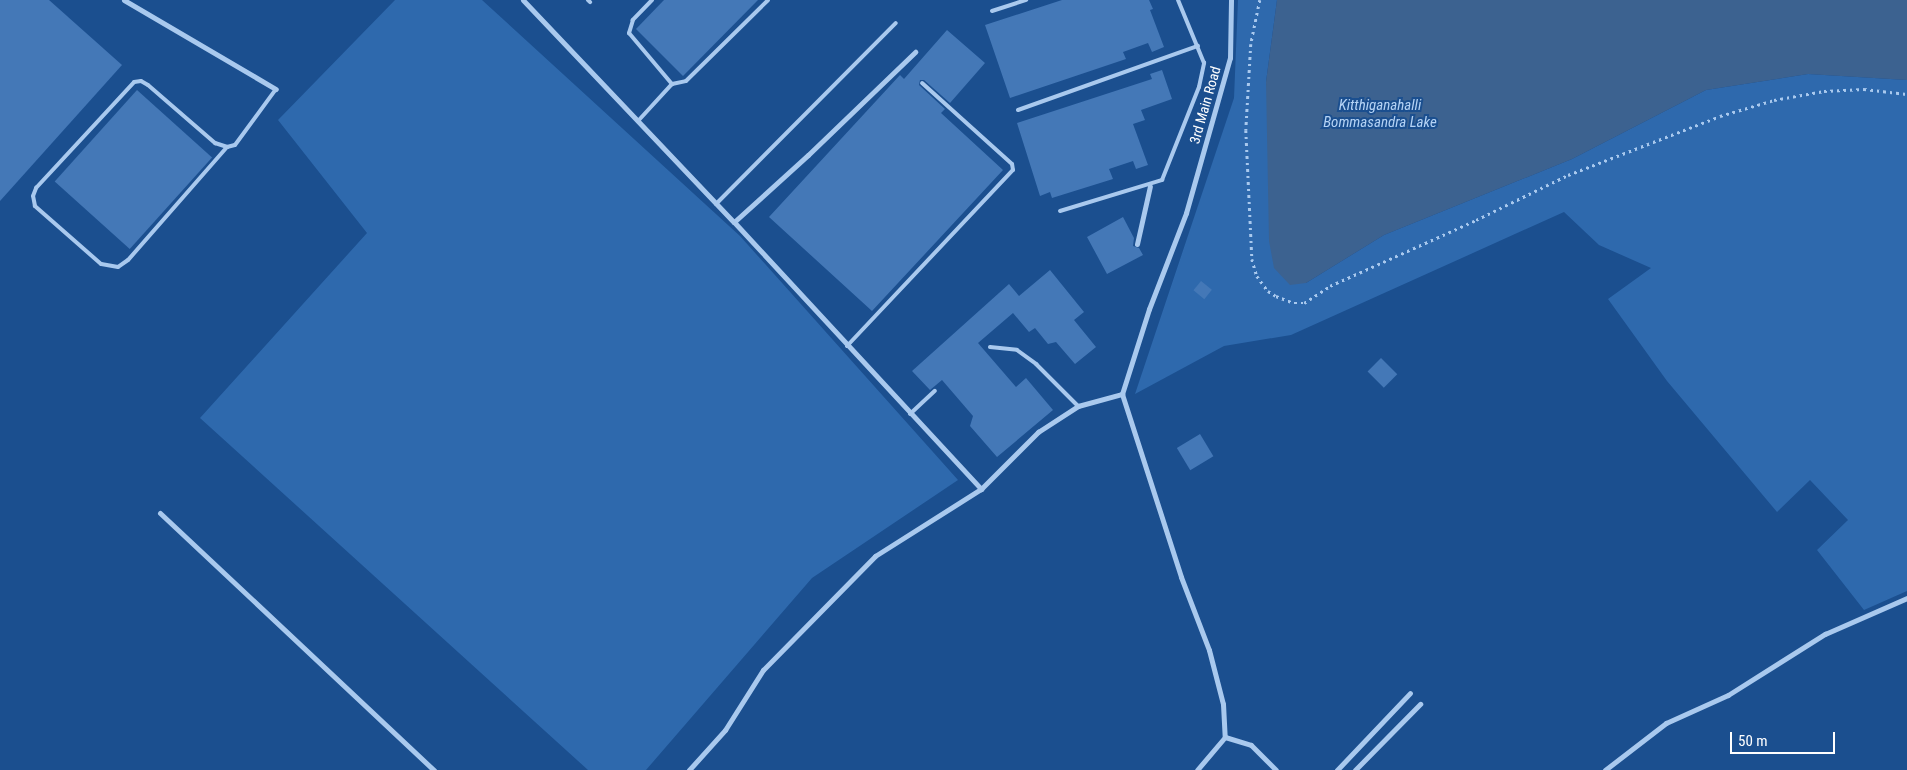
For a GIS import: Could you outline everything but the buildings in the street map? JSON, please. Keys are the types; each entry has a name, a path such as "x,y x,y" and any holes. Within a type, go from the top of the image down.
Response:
{"street":[{"path":"124,0 276,89"},
{"name":"3rd Main Road","path":"1122,394 1149,309 1186,213 1230,58 1231,0"},
{"path":"526,1 734,222 980,489"},
{"path":"734,222 808,155 915,52"},
{"path":"1137,244 1150,186"},
{"path":"698,770 691,768 725,730 763,670 875,556 980,489 1038,432 1078,406 1122,394 1181,577 1209,650 1223,704 1225,737 1197,770"},
{"path":"160,512 434,770"},
{"path":"1605,770 1666,723 1728,695 1825,634 1907,598"},
{"path":"1337,770 1410,694"},
{"path":"1355,770 1420,704"},
{"path":"1225,737 1251,745 1276,770"}],"lane":[{"path":"652,0 633,20 629,33 672,84"},
{"path":"638,121 672,84 686,81 768,0"},
{"path":"992,11 1026,0"},
{"path":"1060,212 1150,186 1162,180 1199,86 1204,63 1178,0"},
{"path":"716,204 896,23"},
{"path":"1018,110 1198,46"},
{"path":"227,148 214,142 148,85 141,81 134,82 36,188 33,196 35,206 101,264 118,267 128,260 227,148 235,145 276,89"},
{"path":"847,346 1013,170 1012,164 922,83"},
{"path":"990,347 1017,350 1078,406"},
{"path":"910,414 935,391"}],"path":[{"path":"1260,0 1250,44 1246,130 1252,259 1257,276 1268,291 1285,300 1294,302 1304,303 1330,286 1476,220 1568,175 1720,116 1774,100 1824,91 1864,89 1907,94"}],"shaded area":[{"path":"395,0 482,0 740,236 958,480 812,578 646,770 588,770 200,418 367,233 278,120"},
{"path":"1238,0 1277,0 1266,82 1306,283 1384,235 1572,159 1706,90 1808,74 1907,80 1907,591 1864,610 1817,550 1848,520 1810,480 1777,512 1667,381 1608,299 1651,268 1599,245 1564,212 1291,335 1224,346 1135,394 1234,98"}],"water":[{"name":"Kitthiganahalli Bommasandra Lake","path":"1277,0 1907,0 1907,80 1808,74 1706,90 1572,159 1384,235 1306,283 1290,285 1274,268 1269,241 1266,82"}]}
